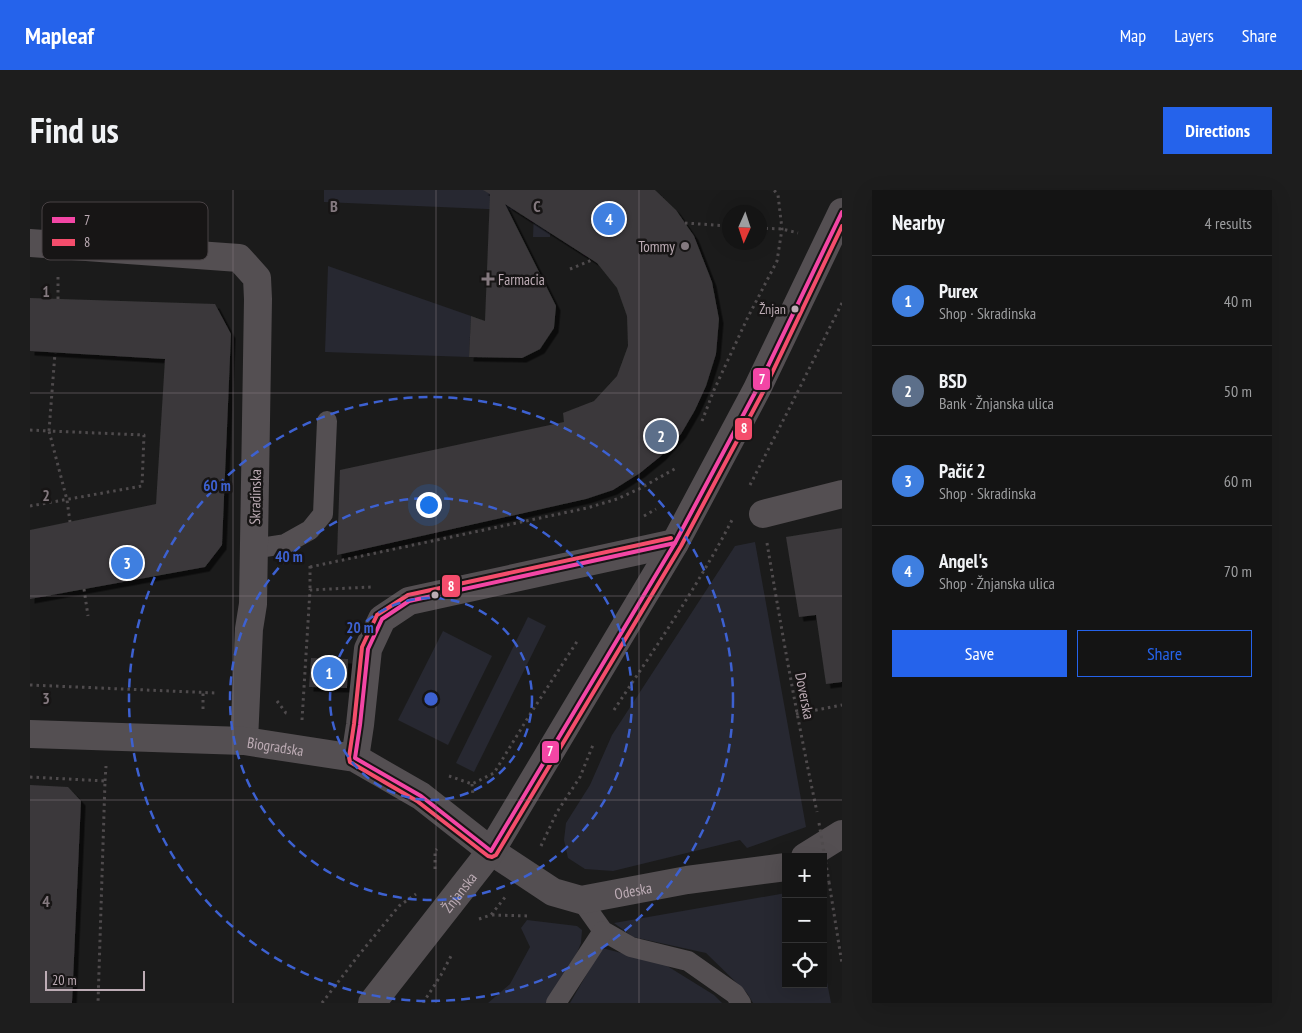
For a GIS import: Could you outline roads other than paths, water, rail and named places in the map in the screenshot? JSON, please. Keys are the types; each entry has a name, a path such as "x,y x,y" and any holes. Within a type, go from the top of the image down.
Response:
{"street":[{"name":"Žnjanska","path":"372,1003 491,851 676,543 757,388 842,212"},
{"name":"Skradinska","path":"208,256 239,258 257,278 253,604 249,629 244,741"},
{"path":"762,514 842,494"},
{"path":"355,758 368,649 382,619 409,601 676,543"},
{"name":"Biogradska","path":"30,734 244,741 355,758 421,796 491,851"},
{"path":"808,853 830,828"},
{"name":"Odeska","path":"491,851 553,892 581,900 687,880 782,868"}],"lane":[{"path":"254,548 285,544 310,530 323,514 328,421"},
{"path":"581,900 603,931 632,947 688,961 735,994 741,1003"},
{"path":"556,1003 603,931"}],"place":[{"name":"Angel's","path":"609,219"},
{"name":"Tommy","path":"685,246"},
{"name":"Farmacia","path":"488,279"},
{"name":"Žnjan","path":"795,309"},
{"name":"BSD","path":"661,436"},
{"name":"Pačić 2","path":"127,563"},
{"name":"Purex","path":"329,673"}]}
